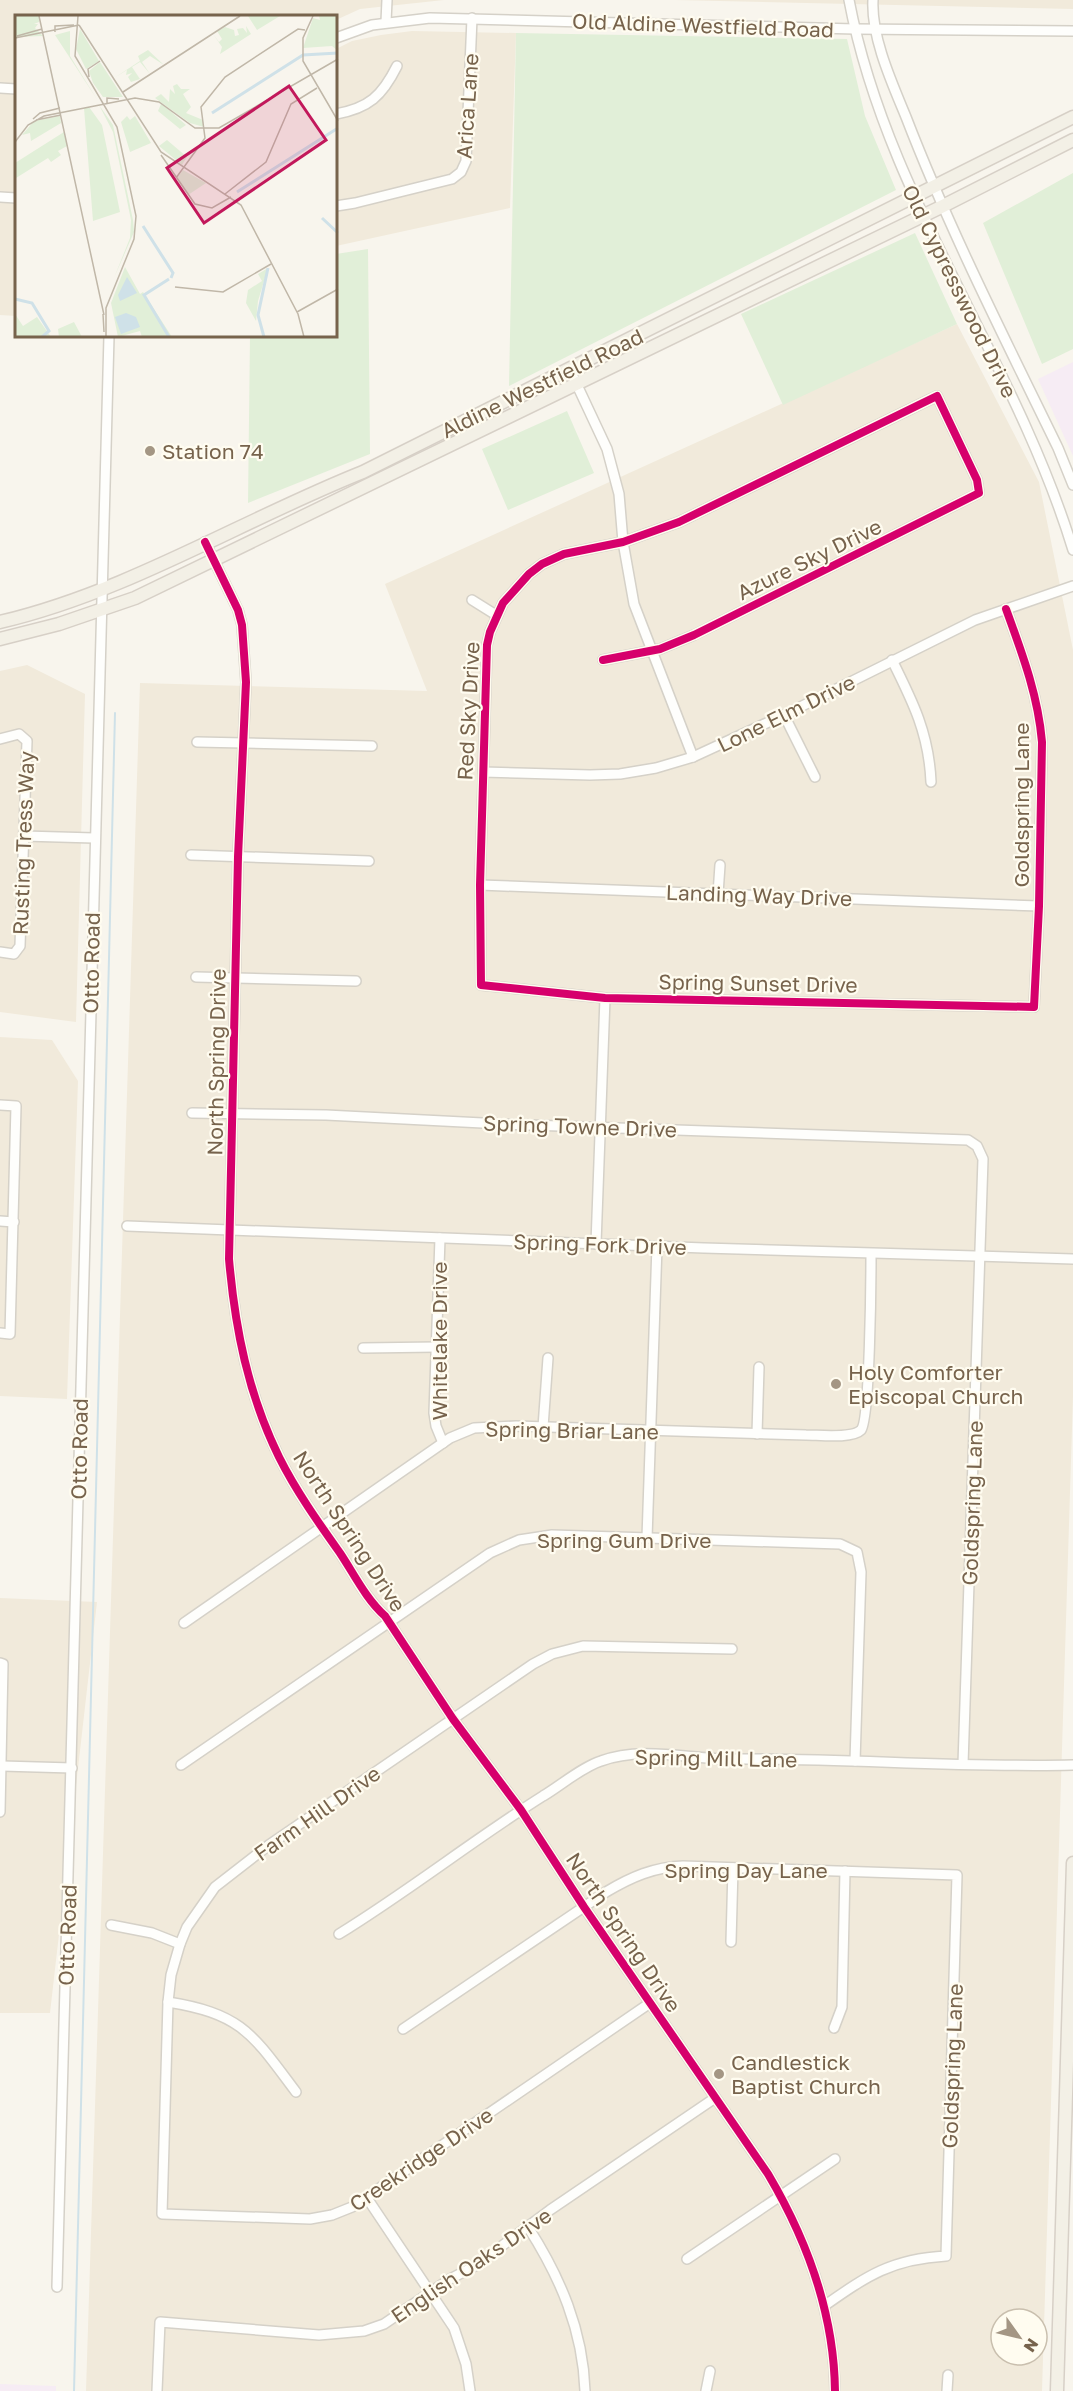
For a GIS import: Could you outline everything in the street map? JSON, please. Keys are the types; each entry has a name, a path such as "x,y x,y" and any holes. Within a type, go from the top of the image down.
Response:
{"main road":[{"name":"Aldine Westfield Road","path":"0,622 72,600 119,582 351,476 570,370 1073,117"},
{"name":"Aldine Westfield Road","path":"0,639 100,612 135,598 941,207 1073,140"},
{"path":"779,264 787,281"},
{"path":"674,317 681,333"},
{"path":"471,418 477,432"},
{"path":"351,476 359,490"},
{"path":"1057,2391 1068,2202 1073,1863"}],"street":[{"path":"386,22 387,0"},
{"name":"Old Cypresswood Drive","path":"849,0 880,115 914,196 1046,474 1073,549"},
{"name":"Old Cypresswood Drive","path":"873,0 872,17 875,29 897,96 933,188 1073,485"},
{"name":"Old Aldine Westfield Road","path":"338,37 386,22 472,18 855,29 1073,31"},
{"name":"Arica Lane","path":"338,206 452,179 461,172 466,161 472,18"},
{"path":"338,114 361,108 379,96 397,66"},
{"path":"0,88 15,89"},
{"path":"0,197 15,198"},
{"path":"100,612 108,338"},
{"path":"570,370 607,449 619,494 623,542 634,604 693,757"},
{"name":"Red Sky Drive","path":"481,985 480,885 487,645 496,615 512,590 542,564 564,554 623,542 679,522 937,396"},
{"name":"Azure Sky Drive","path":"603,660 652,651 694,635 979,494 977,480 937,396"},
{"path":"1015,405 1033,397"},
{"name":"North Spring Drive","path":"205,542 234,602 242,625 246,682 238,857 229,1258 233,1306 250,1382 261,1415 280,1459 322,1528 377,1609 389,1622 453,1719 521,1810 584,1907 781,2196 807,2251 824,2306 830,2332 835,2391"},
{"name":"Lone Elm Drive","path":"483,772 620,774 656,768 693,757 784,715 975,620 1073,586"},
{"path":"472,600 496,615"},
{"name":"Goldspring Lane","path":"1006,609 1033,682 1040,717 1043,767 1034,1007"},
{"name":"Otto Road","path":"57,2287 100,612"},
{"path":"892,660 923,727 928,746 931,782"},
{"path":"784,715 815,777"},
{"name":"Rusting Tress Way","path":"0,739 19,734 27,741 20,946 14,954 0,952"},
{"path":"197,742 372,746"},
{"path":"24,836 94,838"},
{"path":"191,855 369,861"},
{"path":"718,894 720,865"},
{"name":"Landing Way Drive","path":"480,885 1039,906"},
{"path":"196,977 356,981"},
{"name":"Spring Sunset Drive","path":"481,985 605,998 1034,1007"},
{"path":"596,1244 605,998"},
{"path":"0,1105 16,1106 14,1222 5,1334"},
{"name":"Spring Towne Drive","path":"192,1113 326,1115 968,1140"},
{"name":"Goldspring Lane","path":"963,1764 983,1159 977,1146 968,1140"},
{"path":"0,1221 14,1222"},
{"name":"Spring Fork Drive","path":"127,1226 229,1228 258,1232 871,1254 1073,1259"},
{"name":"Whitelake Drive","path":"440,1238 434,1413 436,1426 444,1443"},
{"path":"647,1538 657,1246"},
{"name":"Spring Briar Lane","path":"184,1623 444,1443 474,1428 543,1427 850,1435 860,1431 864,1425 871,1254"},
{"path":"363,1348 370,1346 437,1347"},
{"path":"543,1427 548,1358"},
{"path":"757,1434 759,1367"},
{"name":"Spring Gum Drive","path":"181,1765 490,1553 519,1540 552,1535 840,1544 857,1552 861,1572 855,1761"},
{"name":"Farm Hill Drive","path":"162,2214 168,2002 171,1975 187,1927 204,1901 230,1874 533,1664 552,1654 573,1647 605,1645 732,1649"},
{"path":"0,1812 2,1664"},
{"name":"Spring Mill Lane","path":"339,1934 420,1882 521,1810 599,1761 618,1756 650,1754 730,1759 1073,1765"},
{"path":"2,1766 72,1768"},
{"name":"Spring Day Lane","path":"403,2029 630,1877 648,1871 683,1866 957,1875"},
{"path":"730,1942 733,1868"},
{"path":"834,2028 842,2007 845,1871"},
{"name":"Goldspring Lane","path":"824,2306 865,2277 883,2268 912,2260 946,2256 957,1875"},
{"path":"111,1925 152,1933 180,1944"},
{"path":"168,2002 213,2011 243,2028 255,2039 296,2092"},
{"name":"Creekridge Drive","path":"162,2214 310,2219 332,2215 367,2198 650,2003"},
{"name":"English Oaks Drive","path":"157,2391 160,2322 319,2335 347,2334 384,2324 450,2279 475,2266 715,2098"},
{"path":"687,2259 835,2159"},
{"path":"367,2198 454,2328 461,2345 470,2391"},
{"path":"528,2227 558,2278 571,2310 582,2356 585,2391"},
{"path":"706,2391 710,2371"},
{"path":"947,2391 948,2376"}],"shaded area":[{"path":"0,0 444,0 360,9 338,19 338,15 15,15 15,316 0,315"},
{"path":"675,0 1073,0 1073,9"},
{"path":"412,31 516,33 510,208 338,246 338,48 352,41"},
{"path":"957,324 1039,482 1073,650 1073,1396 1045,2307 989,2307 989,2367 1043,2367 1042,2391 86,2391 140,683 427,691 385,584"},
{"path":"1073,362 1073,456 1038,379"},
{"path":"27,665 85,694 76,1022 0,1012 0,671"},
{"path":"0,1037 52,1040 78,1081 67,1399 0,1396"},
{"path":"0,1598 97,1602 50,2013 0,2013"},
{"path":"0,2384 56,2386 56,2391 0,2391"}],"green space":[{"path":"516,33 847,39 865,116 896,190 509,386"},
{"path":"1073,173 1073,349 1042,364 983,223"},
{"path":"915,233 957,324 783,405 741,314"},
{"path":"368,249 370,454 248,503 250,338 338,338 338,254"},
{"path":"567,411 594,473 508,510 482,449"}],"waterway":[{"path":"74,2391 115,713"}],"cycle path":[{"path":"603,660 660,649 694,635 979,493 977,480 937,396 679,522 623,542 564,554 542,564 529,574 503,603 490,632 487,645 480,885 481,985 605,998 1034,1007 1039,906 1042,742 1033,691 1006,609"},
{"path":"205,542 238,610 242,625 246,682 238,857 229,1259 239,1335 259,1409 279,1457 293,1482 361,1586 385,1616 453,1719 521,1810 584,1907 768,2174 795,2225 816,2278 830,2333 835,2391"}],"place":[{"name":"Station 74","path":"150,451"},
{"name":"Holy Comforter Episcopal Church","path":"836,1384"},
{"name":"Candlestick Baptist Church","path":"719,2074"}]}
